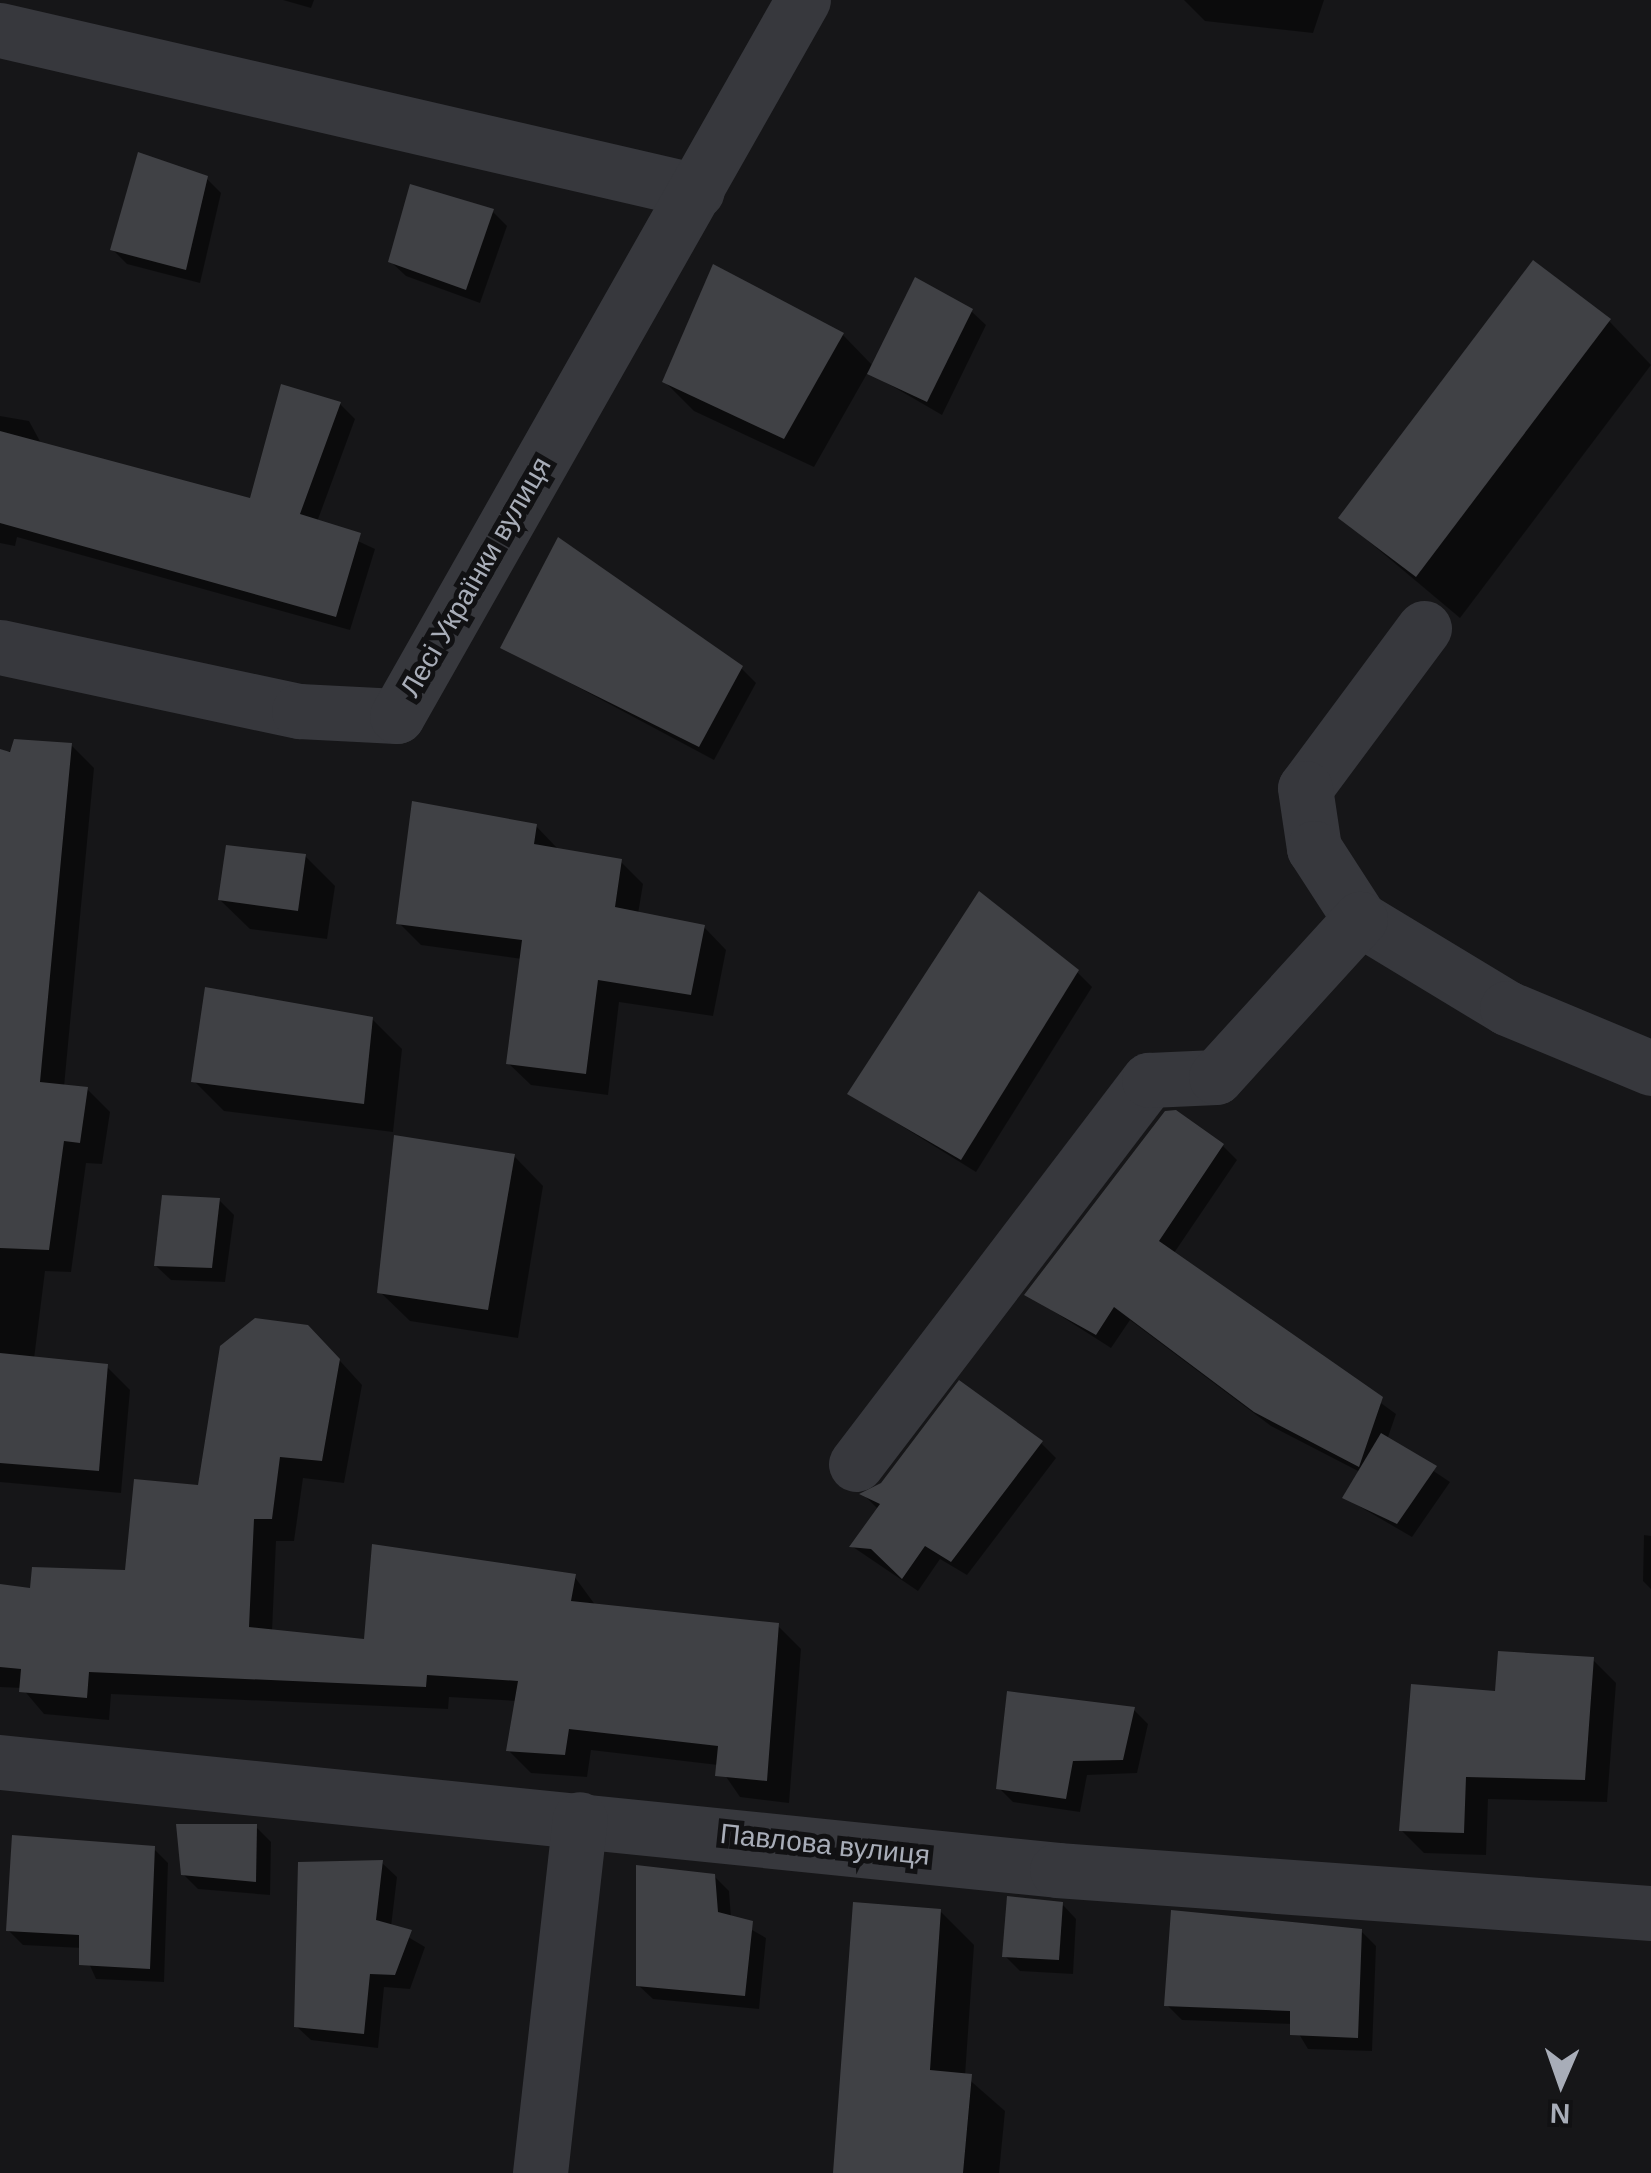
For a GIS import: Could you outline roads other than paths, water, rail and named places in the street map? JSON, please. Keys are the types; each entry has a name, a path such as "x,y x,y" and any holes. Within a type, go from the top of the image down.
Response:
{"street":[{"name":"Лесі Українки вулиця","path":"0,648 299,711 397,716 803,0"},
{"path":"0,30 697,191"},
{"path":"1424,628 1305,788 1314,848 1360,918 1507,1008 1651,1068"},
{"path":"856,1464 1148,1080 1216,1077 1360,918"},
{"name":"Павлова вулиця","path":"0,1762 1058,1870 1651,1913"},
{"path":"540,2173 580,1820"}]}
